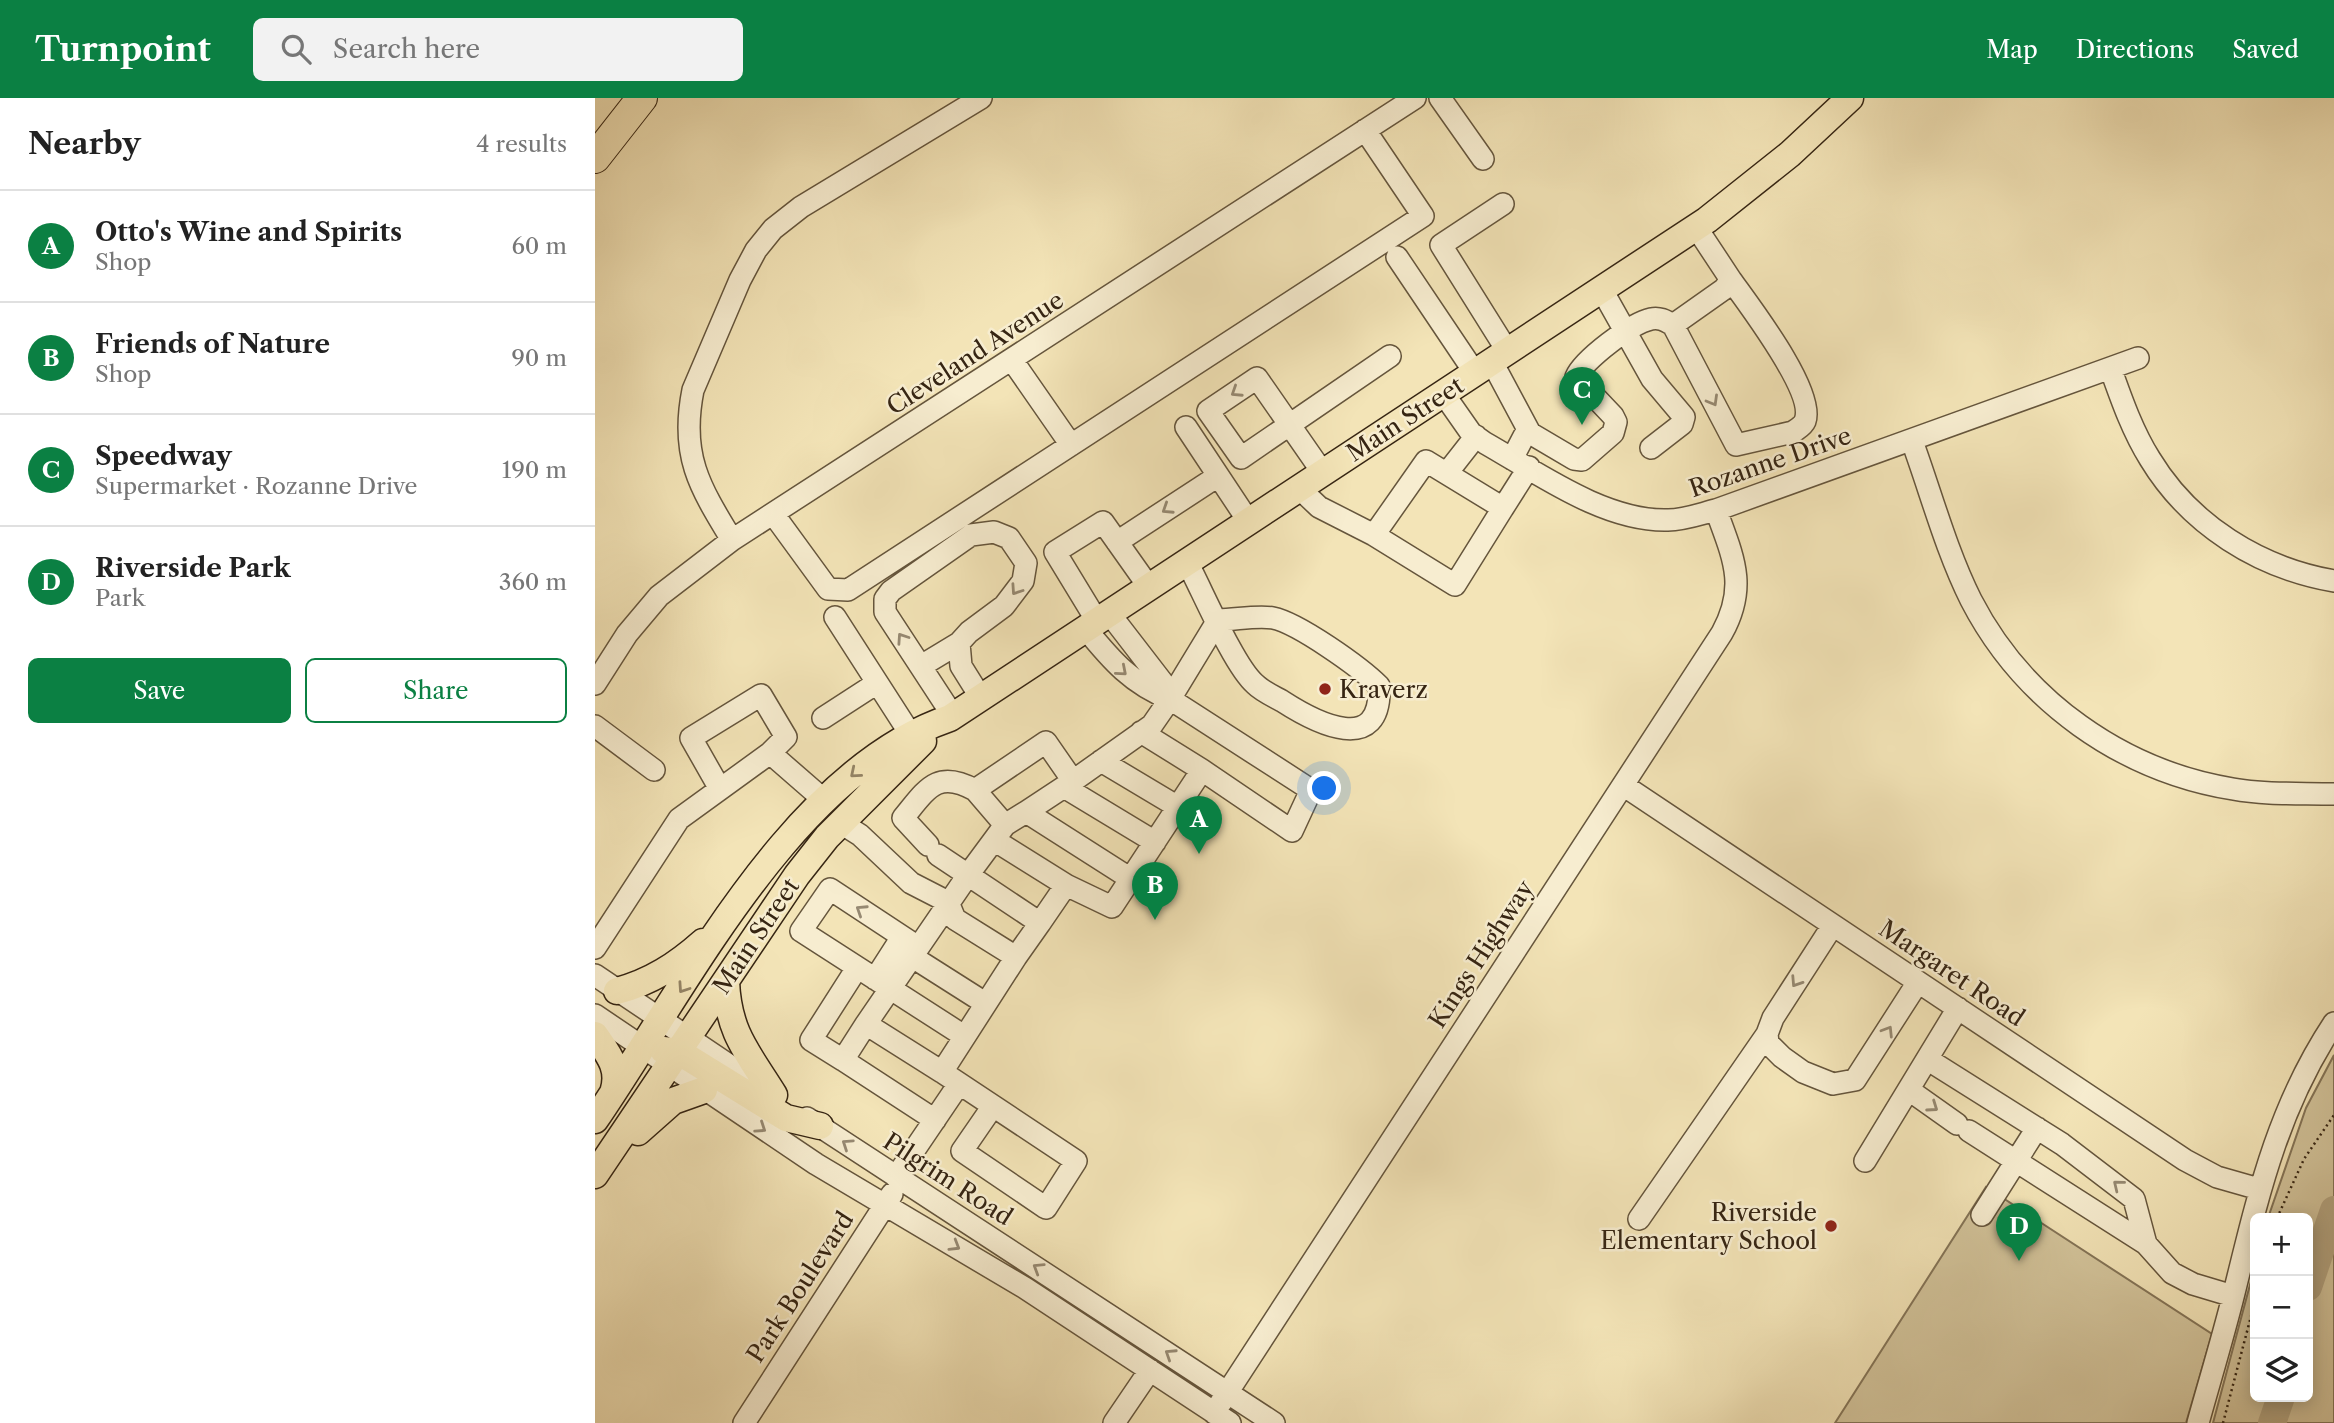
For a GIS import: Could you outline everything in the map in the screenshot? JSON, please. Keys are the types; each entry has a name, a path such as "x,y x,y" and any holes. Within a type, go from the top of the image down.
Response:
{"highway":[{"path":"595,158 642,98"}],"main road":[{"name":"Main Street","path":"595,1120 775,852 824,800 876,757 915,741 1696,227 1757,183 1850,98"},
{"name":"Main Street","path":"599,1169 797,875 915,741"},
{"path":"824,800 848,816"},
{"path":"617,991 642,984 659,975 726,923"},
{"path":"726,981 727,1011 733,1028 774,1095"},
{"path":"595,1035 616,1065 617,1080 613,1094"},
{"path":"643,1048 679,1052 786,1118 820,1126"},
{"path":"599,1169 673,1101 704,1090"}],"street":[{"path":"732,540 696,476 687,434 688,412 692,390 756,250 773,229 801,207 981,98"},
{"name":"Cleveland Avenue","path":"595,684 627,634 659,596 732,540 1415,98"},
{"path":"1440,98 1483,159"},
{"path":"774,514 828,589 848,590 1423,216 1365,130"},
{"path":"1503,204 1441,245 1492,362 1530,433 1574,459 1582,460 1613,433 1616,422 1576,377 1580,367 1625,332 1652,319 1663,319 1672,325 1736,445 1793,432 1805,421 1806,410 1795,380 1777,345 1696,227"},
{"path":"1397,257 1492,362"},
{"path":"1672,325 1724,289 1731,280"},
{"path":"1602,290 1652,379 1684,417 1682,424 1651,447"},
{"path":"1323,473 1291,425 1257,378 1208,411 1241,458 1291,425 1389,356"},
{"name":"Rozanne Drive","path":"1444,393 1475,436 1520,463 1592,503 1635,518 1667,520 1716,510 2111,370 2138,358"},
{"path":"1012,360 1071,445"},
{"path":"2111,370 2143,447 2182,501 2207,524 2244,550 2298,573 2334,581"},
{"path":"1186,427 1249,522"},
{"path":"1299,488 1319,507 1374,535 1455,585 1503,508 1520,463 1524,436 1530,433"},
{"path":"1447,473 1475,436"},
{"path":"1912,441 1972,601 2015,666 2057,709 2110,746 2172,774 2235,790 2334,794"},
{"path":"1374,535 1426,461 1503,508"},
{"path":"1117,542 1217,476"},
{"name":"Kings Highway","path":"1222,1418 1227,1392 1732,615 1737,597 1736,574 1716,510"},
{"path":"1142,732 1292,831 1311,790 1170,699 1143,688 1116,667 1098,621 1055,552 1103,522 1149,587"},
{"path":"921,666 959,643 1013,597 1026,572 1026,563 1009,538 1002,534 971,535 891,591 885,600 885,612 921,666 949,718"},
{"path":"1187,562 1235,654 1254,684 1307,717 1340,729 1359,729 1374,716 1380,701 1379,686 1366,673 1287,622 1271,618 1218,620"},
{"path":"835,617 915,741"},
{"path":"935,1120 811,1040 911,947 939,896 968,875 1000,833 1152,725 1218,620"},
{"path":"959,643 961,666 981,698"},
{"path":"823,718 877,683"},
{"path":"595,948 679,820 770,752 786,737 761,695 691,738 720,789"},
{"path":"595,726 654,770"},
{"path":"975,790 1046,742 1068,784 1155,842"},
{"path":"770,752 824,800"},
{"path":"1101,761 1178,807"},
{"path":"1040,923 933,850 903,818 919,799 938,782 956,779 975,790 1000,833 1066,885 1112,907 1202,770"},
{"name":"Margaret Road","path":"1623,785 2185,1160 2217,1177 2259,1189"},
{"path":"1026,812 1131,879"},
{"path":"848,816 860,835 911,883 939,896 955,919 1016,957"},
{"name":"Park Boulevard","path":"744,1423 885,1204 935,1120 964,1037 1066,885"},
{"path":"964,1037 801,931 829,890 985,1003"},
{"path":"1639,1219 1766,1034 1773,1018 1833,925"},
{"name":"Pilgrim Road","path":"595,975 662,1019 679,1052 704,1090 816,1164 1082,1324 1222,1418"},
{"path":"843,1060 866,1024 874,979"},
{"path":"1766,1034 1768,1043 1803,1072 1833,1084 1855,1080 1918,982"},
{"path":"1865,1161 1958,1009"},
{"path":"595,1015 643,1048"},
{"path":"2198,1423 2259,1189 2296,1087 2334,1023"},
{"path":"866,1024 993,1106 1076,1161 1046,1208 962,1151 993,1106"},
{"name":"Pilgrim Road","path":"679,1052 774,1095 898,1179 1274,1423"},
{"path":"1927,1059 2038,1128 2099,1170 2134,1199 2146,1244"},
{"path":"1909,1090 2146,1244 2172,1273 2193,1284 2233,1296"},
{"path":"1982,1214 2038,1128"},
{"path":"1082,1324 1095,1305"},
{"path":"1114,1423 1150,1370"}],"path":[{"path":"2279,1213 2304,1159 2334,1115"},
{"path":"2223,1423 2250,1320"}],"shaded area":[{"path":"2334,1055 2334,1423 2213,1423 2250,1285 2250,1402 2313,1402 2313,1213 2270,1213 2306,1108"},
{"path":"1986,1187 2212,1334 2186,1423 1835,1423"}],"waterway":[{"path":"2312,1276 2334,1210"},
{"path":"2272,1423 2279,1402"}],"place":[{"name":"Speedway","path":"1582,425"},
{"name":"Kraverz","path":"1325,689"},
{"name":"Otto's Wine and Spirits","path":"1199,854"},
{"name":"Friends of Nature","path":"1155,920"},
{"name":"Riverside Elementary School","path":"1831,1226"},
{"name":"Riverside Park","path":"2019,1261"}]}
